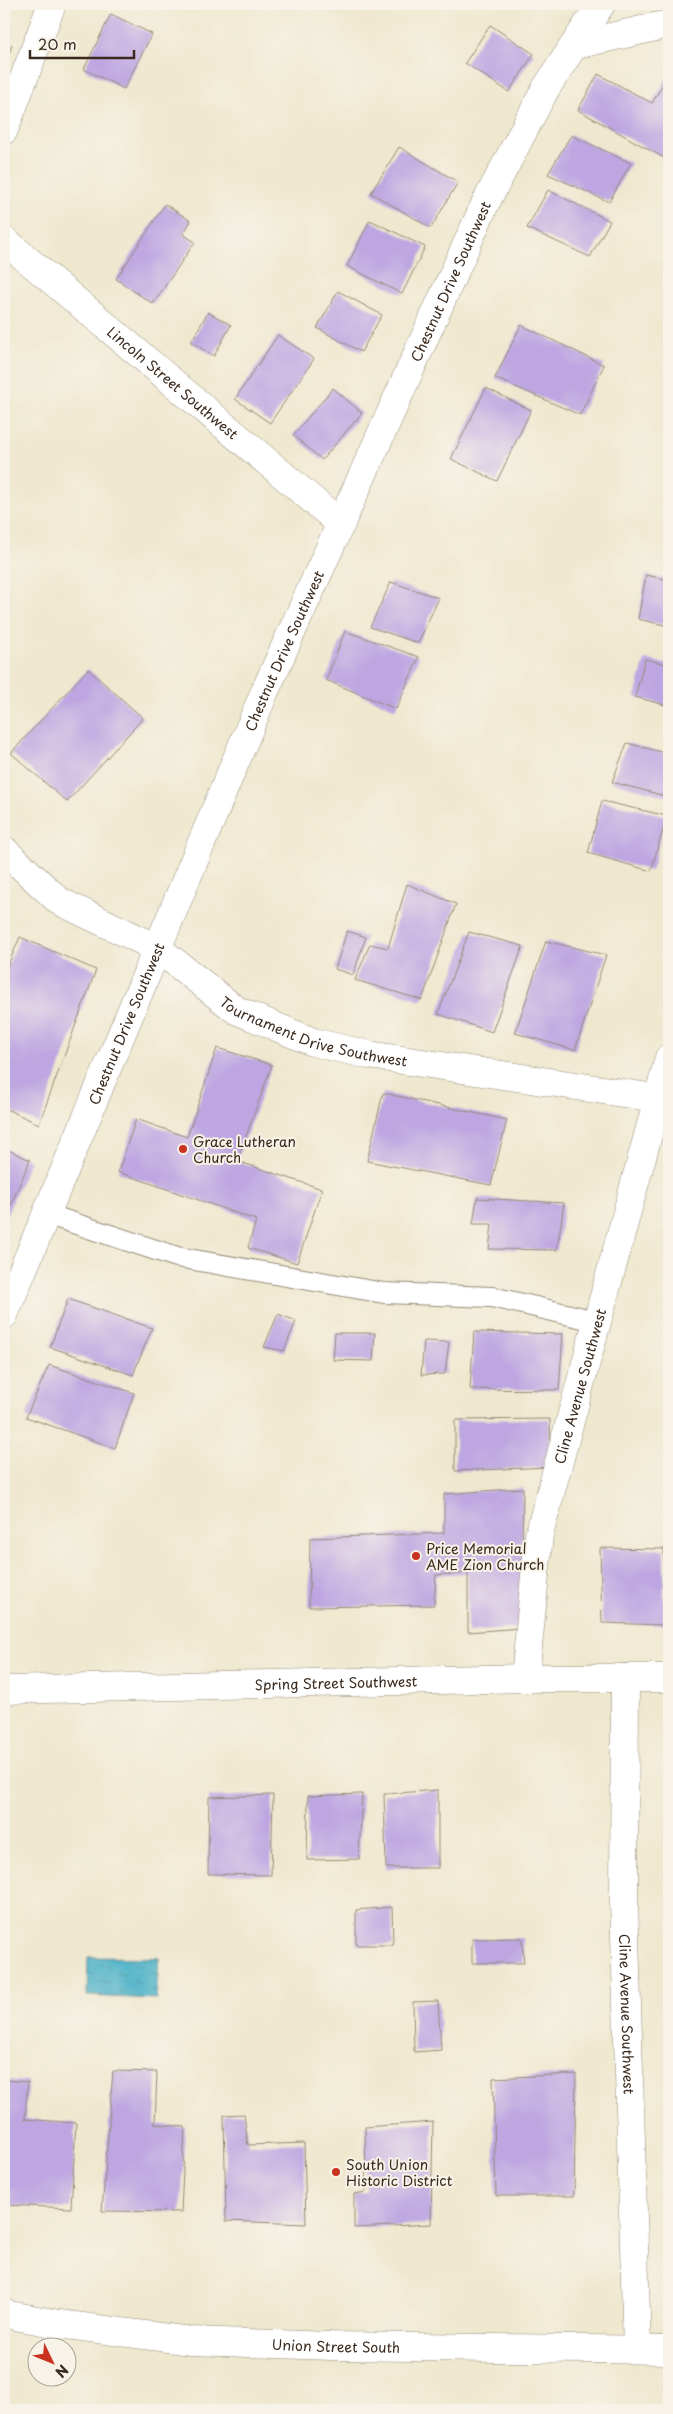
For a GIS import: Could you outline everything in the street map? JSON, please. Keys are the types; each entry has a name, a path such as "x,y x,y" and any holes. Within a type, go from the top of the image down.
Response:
{"street":[{"path":"4,130 52,4"},
{"name":"Chestnut Drive Southwest","path":"4,1315 265,691 485,204 546,88 601,4"},
{"path":"575,44 669,24"},
{"name":"Lincoln Street Southwest","path":"4,240 341,524"},
{"name":"Tournament Drive Southwest","path":"4,850 59,900 157,948 236,1010 313,1042 369,1055 664,1099"},
{"name":"Cline Avenue Southwest","path":"525,1678 539,1535 596,1321 664,1099 669,1058"},
{"name":"Spring Street Southwest","path":"4,1690 525,1678 669,1678"},
{"name":"Cline Avenue Southwest","path":"625,1678 625,1909 637,2349"},
{"name":"Union Street South","path":"4,2314 59,2324 192,2341 331,2346 669,2350"}],"lane":[{"path":"46,1214 177,1256 384,1293 492,1297 596,1321"}],"water":[{"path":"88,1957 159,1958 156,1999 87,1996"}],"building":[{"path":"111,14 152,34 124,89 84,69"},
{"path":"490,25 534,54 509,92 465,63"},
{"path":"4,42 12,45 4,69"},
{"path":"598,74 652,103 669,74 669,153 666,159 578,110"},
{"path":"571,135 631,163 609,202 548,174"},
{"path":"399,147 458,182 431,228 371,193"},
{"path":"548,190 610,221 590,257 527,228"},
{"path":"165,204 191,221 183,234 195,242 153,304 116,279"},
{"path":"370,220 425,247 402,294 347,266"},
{"path":"338,291 382,315 361,352 317,328"},
{"path":"208,312 231,325 214,356 191,342"},
{"path":"521,325 604,365 580,415 495,378"},
{"path":"278,335 314,359 270,423 235,399"},
{"path":"333,388 362,413 322,460 293,435"},
{"path":"486,388 531,410 497,481 451,459"},
{"path":"646,575 669,580 669,626 638,619"},
{"path":"391,582 439,598 418,643 370,627"},
{"path":"345,631 419,657 396,709 326,680"},
{"path":"645,659 669,665 669,706 635,697"},
{"path":"88,669 143,718 67,802 11,753"},
{"path":"627,743 669,754 669,797 612,782"},
{"path":"602,801 667,816 651,871 588,853"},
{"path":"407,884 456,904 422,1000 355,980 370,944 388,948"},
{"path":"347,931 366,937 353,975 335,969"},
{"path":"469,932 523,946 492,1032 438,1014"},
{"path":"20,937 96,970 39,1124 4,1108 4,974"},
{"path":"546,941 606,955 575,1050 515,1033"},
{"name":"Grace Lutheran Church","path":"217,1048 272,1065 237,1161 322,1189 297,1263 248,1248 256,1220 118,1172 136,1119 187,1137"},
{"path":"383,1093 507,1120 491,1185 367,1161"},
{"path":"4,1148 30,1160 4,1221"},
{"path":"477,1198 564,1203 557,1250 489,1249 492,1224 473,1224"},
{"path":"68,1299 152,1328 133,1375 50,1347"},
{"path":"278,1314 296,1321 284,1351 264,1347"},
{"path":"474,1332 563,1334 559,1390 470,1389"},
{"path":"335,1333 375,1333 373,1361 333,1360"},
{"path":"424,1341 449,1342 445,1374 421,1375"},
{"path":"49,1365 134,1393 115,1448 26,1417"},
{"path":"550,1419 551,1467 455,1471 455,1420"},
{"name":"Price Memorial AME Zion Church","path":"523,1488 521,1628 468,1632 468,1573 436,1575 434,1605 309,1607 310,1538 444,1533 444,1494"},
{"path":"600,1548 664,1549 664,1625 602,1623"},
{"path":"438,1790 438,1868 386,1868 384,1794"},
{"path":"362,1794 359,1859 307,1860 308,1796"},
{"path":"273,1795 271,1875 208,1874 209,1797"},
{"path":"392,1907 393,1945 356,1945 356,1910"},
{"path":"522,1938 524,1963 472,1963 472,1939"},
{"path":"438,2001 441,2050 414,2052 413,2002"},
{"path":"113,2071 157,2072 155,2124 185,2127 181,2212 102,2211"},
{"path":"576,2074 574,2196 496,2196 493,2078"},
{"path":"4,2080 28,2082 25,2119 76,2123 71,2208 4,2205"},
{"path":"244,2114 248,2145 304,2143 306,2224 226,2221 224,2115"},
{"path":"433,2122 431,2224 354,2228 354,2194 366,2192 365,2127"}],"place":[{"name":"Grace Lutheran Church","path":"183,1149"},
{"name":"Price Memorial AME Zion Church","path":"416,1556"},
{"name":"South Union Historic District","path":"336,2172"}]}
